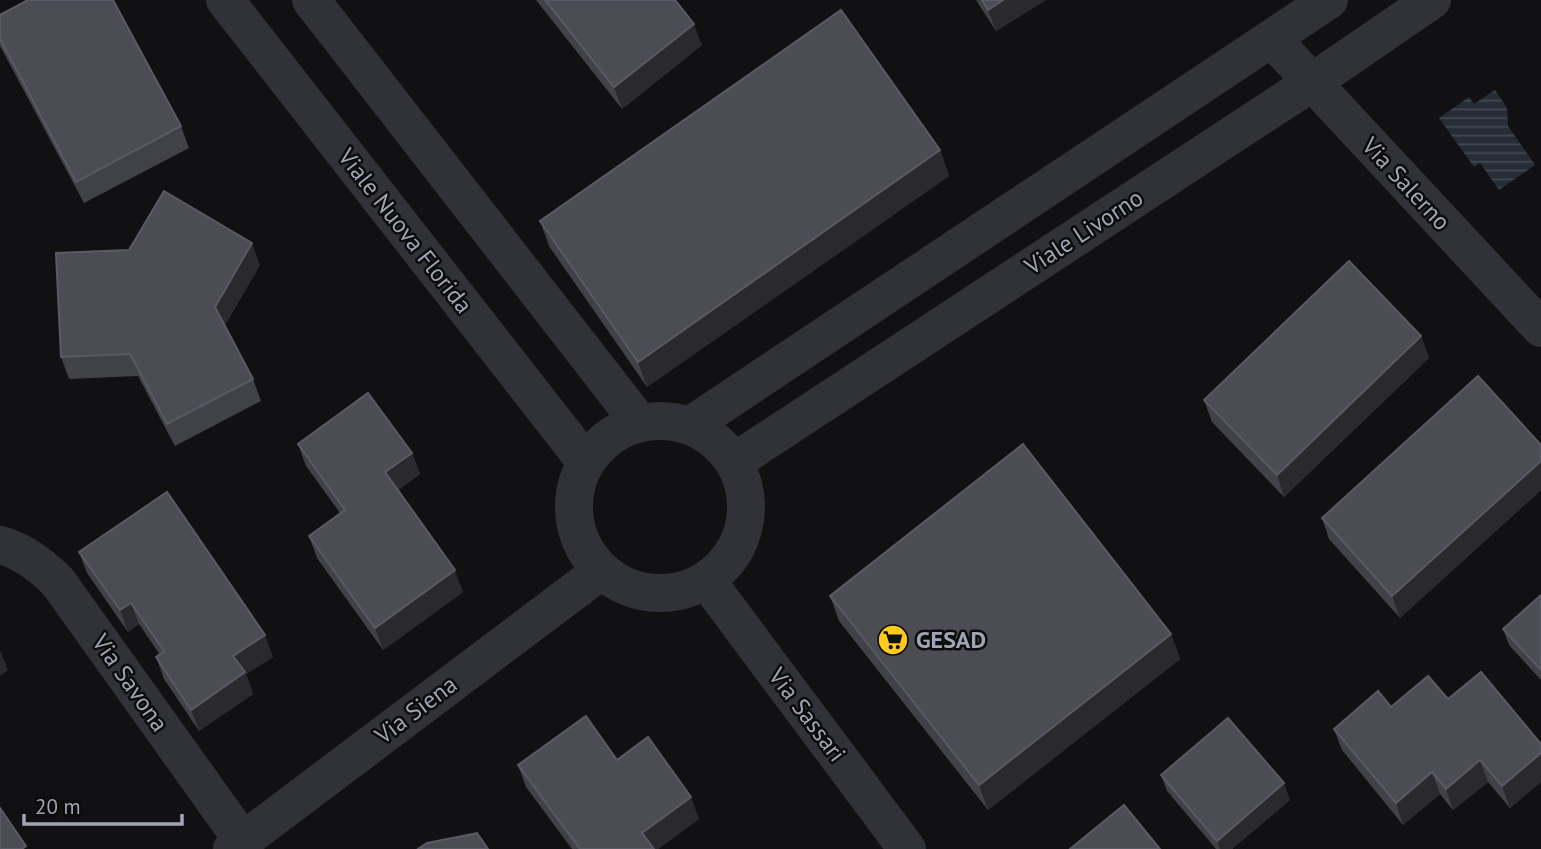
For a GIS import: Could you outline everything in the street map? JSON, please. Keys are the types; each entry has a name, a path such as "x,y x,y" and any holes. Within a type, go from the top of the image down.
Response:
{"street":[{"name":"Viale Nuova Florida","path":"225,0 585,461"},
{"path":"311,0 639,422"},
{"path":"691,425 1329,0"},
{"name":"Viale Livorno","path":"734,462 1311,83 1432,0"},
{"name":"Via Salerno","path":"1272,39 1541,328"},
{"path":"665,420 691,425 716,440 734,462 744,487 746,513 741,539 727,563 707,580 681,592 652,594 625,586 601,571 583,547 574,519 575,489 585,461 600,444 618,430 639,422 665,420"},
{"name":"Via Savona","path":"0,545 30,558 58,582 237,845"},
{"name":"Via Siena","path":"237,845 601,571"},
{"name":"Via Sassari","path":"707,580 907,849"}],"shaded area":[{"path":"1495,90 1507,108 1508,126 1535,165 1499,190 1480,163 1474,167 1439,118 1469,97 1474,104"}],"building":[{"path":"28,0 113,0 181,126 76,182 0,39 0,15"},
{"path":"545,0 675,0 694,24 614,87"},
{"path":"982,0 1003,0 988,10"},
{"path":"841,10 940,150 638,362 540,221"},
{"path":"164,191 252,243 215,307 253,379 167,424 130,354 61,357 56,253 129,250"},
{"path":"1349,261 1421,336 1277,475 1204,400"},
{"path":"1478,376 1541,445 1541,461 1392,596 1322,518"},
{"path":"368,393 412,453 385,472 455,570 375,628 309,536 345,510 298,444"},
{"path":"1023,444 1171,634 979,785 830,596"},
{"path":"167,492 265,635 233,656 245,672 191,710 156,657 164,651 131,603 120,610 79,552"},
{"path":"1541,595 1541,670 1503,629"},
{"path":"1481,672 1541,744 1541,753 1502,786 1480,760 1446,789 1432,772 1396,803 1334,729 1378,691 1391,707 1428,676 1448,699"},
{"path":"586,716 617,760 648,737 691,797 642,833 654,849 580,849 518,765"},
{"path":"1228,718 1284,783 1217,841 1161,775"},
{"path":"1124,805 1160,849 1070,849"},
{"path":"0,808 26,846 22,849 0,849"},
{"path":"477,833 488,849 418,849 427,843"}],"place":[{"name":"GESAD","path":"893,640"}]}
